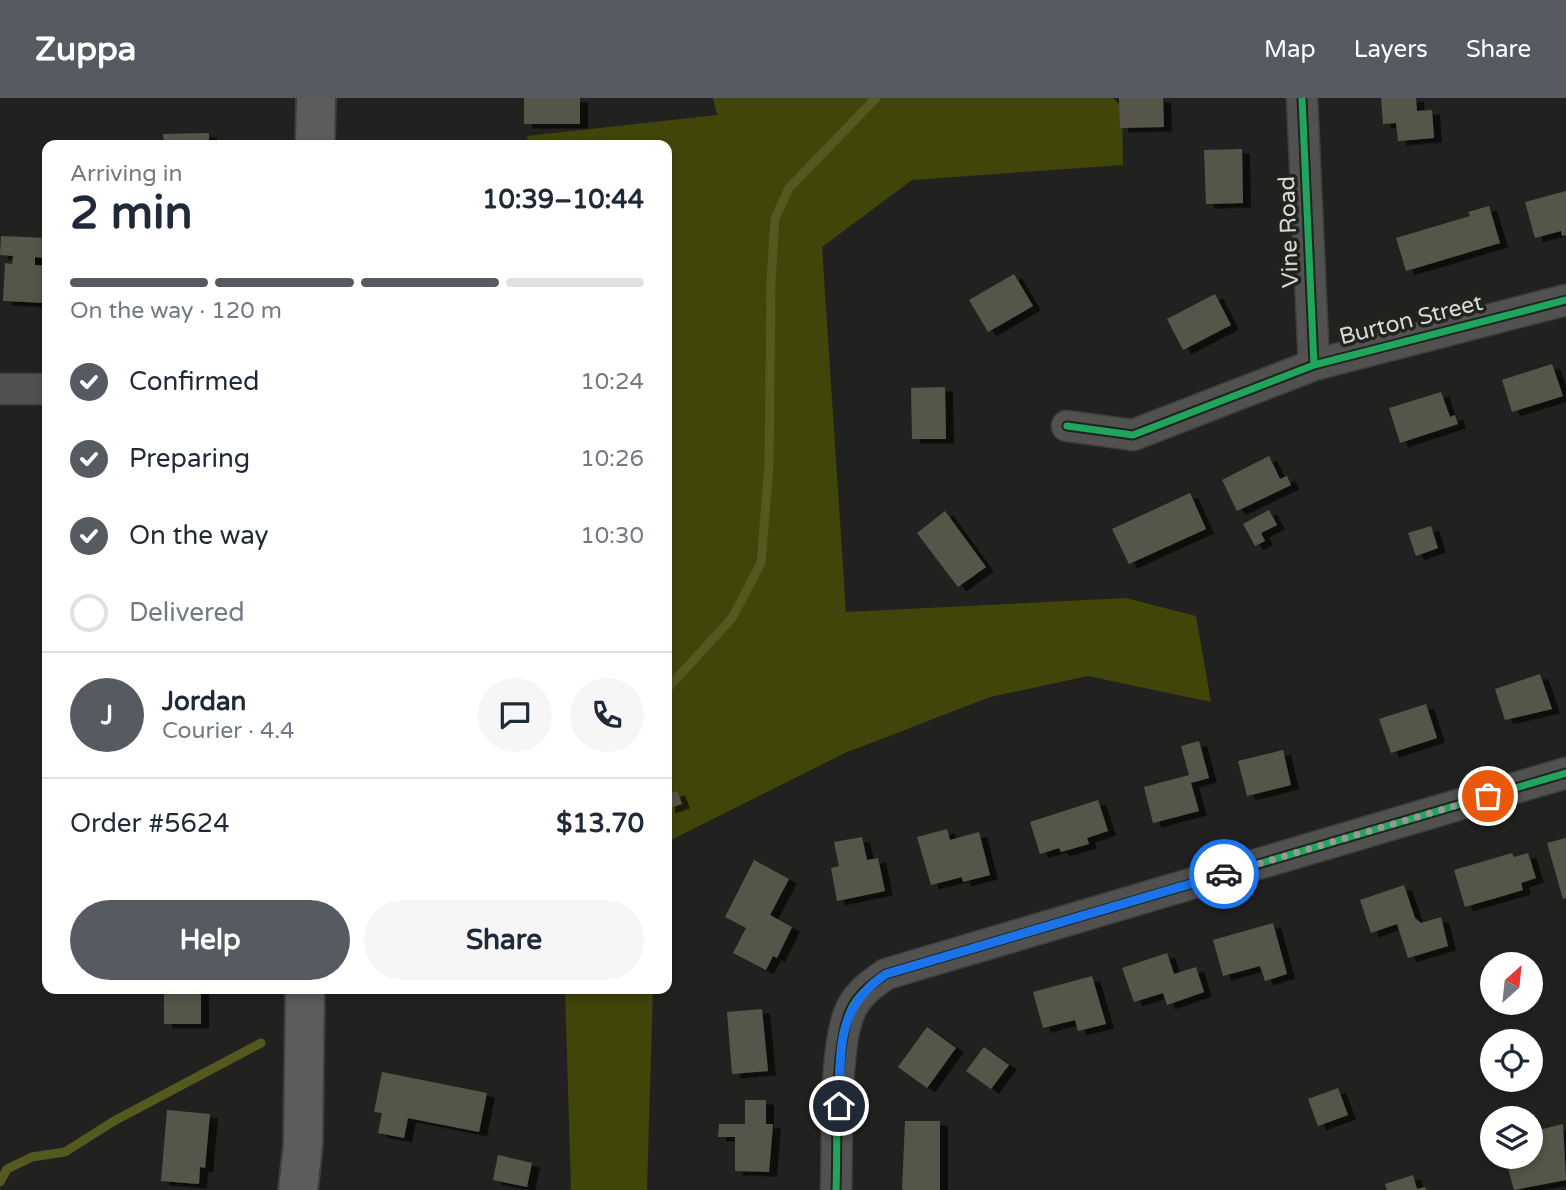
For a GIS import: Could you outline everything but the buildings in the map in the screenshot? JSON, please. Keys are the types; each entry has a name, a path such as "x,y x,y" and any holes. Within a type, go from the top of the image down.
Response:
{"main road":[{"path":"315,140 316,98"},
{"path":"298,1190 303,1145 305,994"}],"street":[{"name":"Vine Road","path":"1302,98 1314,365"},
{"name":"Burton Street","path":"1067,426 1133,435 1314,365 1566,300"},
{"path":"0,389 42,389"},
{"path":"836,1190 841,1051 845,1025 862,993 886,974 1566,773"}],"green space":[{"path":"713,98 1113,98 1122,107 1123,165 912,180 822,247 846,612 1126,598 1196,616 1211,702 1088,676 990,697 845,753 672,840 672,140 528,140 527,136 717,115"},
{"path":"565,994 653,994 647,1190 571,1190"}],"waterway":[{"path":"672,684 732,618 761,563 769,465 771,281 775,218 789,188 876,98"},
{"path":"0,1182 7,1169 32,1157 65,1152 114,1121 261,1043"}],"cycle path":[{"path":"1302,98 1314,365"},
{"path":"1067,426 1133,435 1314,365 1566,300"},
{"path":"836,1190 839,1069 846,1023 859,997 886,974 1566,773"}],"way so far":[{"path":"1224,874 1488,796"}],"route":[{"path":"839,1106 841,1051 851,1008 862,993 886,974 1224,874"}]}
